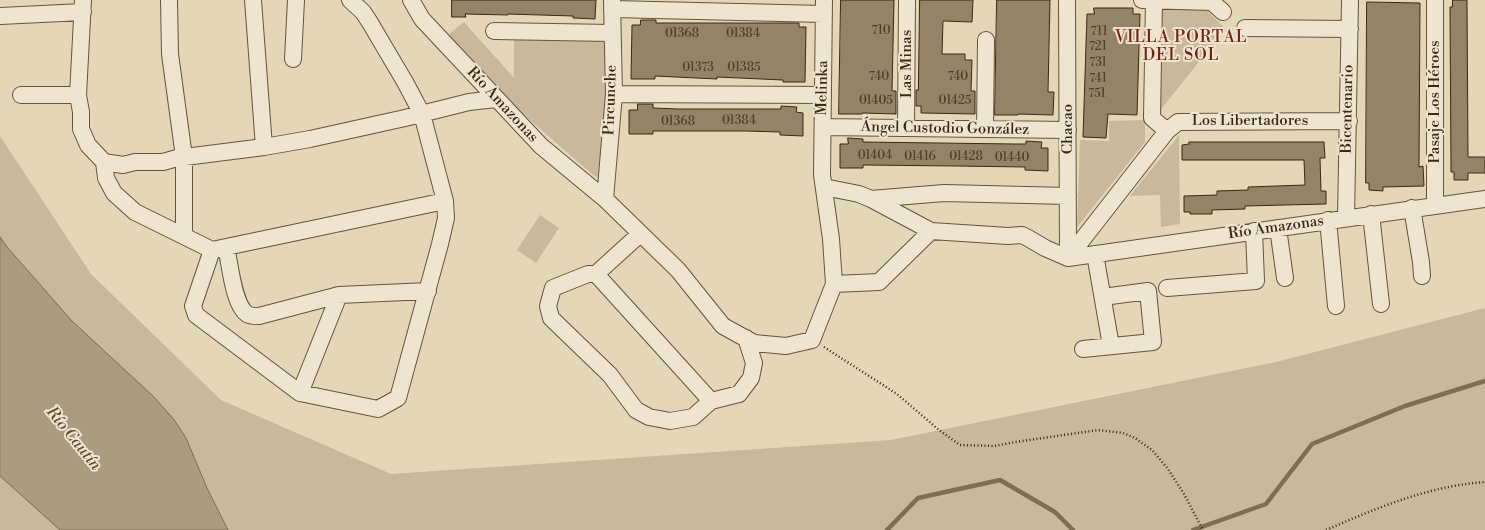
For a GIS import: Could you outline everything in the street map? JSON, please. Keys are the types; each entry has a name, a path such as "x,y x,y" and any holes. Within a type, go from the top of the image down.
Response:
{"street":[{"path":"169,0 170,54 184,157 184,236"},
{"path":"253,0 264,147"},
{"path":"293,59 296,0"},
{"path":"353,2 372,0"},
{"name":"Río Amazonas","path":"411,0 422,20 496,99 541,146 605,199 678,270 723,326 754,343 786,346 812,340"},
{"name":"Las Minas","path":"906,128 907,0"},
{"name":"Chacao","path":"1067,0 1068,258"},
{"path":"1142,0 1212,2 1223,12"},
{"path":"1154,0 1152,118 1167,131"},
{"name":"Bicentenario","path":"1346,218 1350,0"},
{"name":"Pasaje Los Héroes","path":"1435,0 1435,205"},
{"path":"219,248 193,306 196,315 300,393 378,409 398,398 440,244 446,218 445,201 422,114 406,82 369,21 353,2"},
{"path":"612,4 824,7"},
{"name":"Pircunche","path":"605,199 614,94 612,4"},
{"path":"0,16 83,6 78,95 81,129 84,138 93,152 104,162 123,165 135,162 163,162 184,157 264,147 310,139 469,102 496,99"},
{"name":"Melinka","path":"824,7 823,181 831,239 834,284"},
{"path":"1245,28 1350,29"},
{"path":"494,31 612,33"},
{"path":"985,129 986,40"},
{"path":"614,94 823,95"},
{"path":"21,95 78,95"},
{"name":"Los Libertadores","path":"1068,258 1167,131 1178,122 1348,121"},
{"name":"Ángel Custodio González","path":"823,127 1068,130"},
{"path":"104,162 106,178 114,193 135,212 184,236 219,248 445,201"},
{"path":"823,181 871,199 931,231 1008,236 1022,235 1068,258"},
{"path":"871,199 944,193 1068,196"},
{"name":"Río Amazonas","path":"1068,258 1485,199"},
{"path":"1412,208 1422,262 1422,276"},
{"path":"1371,214 1381,304"},
{"path":"1328,220 1336,306"},
{"path":"1278,228 1285,278"},
{"path":"812,340 834,284 879,282 931,231"},
{"path":"1167,288 1256,280 1254,231"},
{"path":"640,234 596,274 588,274 553,288 548,306 551,318 610,375 636,410 649,417 670,422 693,417 711,401 739,394 751,378 754,363 746,338"},
{"path":"219,248 241,307 248,315 259,316 340,295 428,291"},
{"path":"1096,254 1111,346"},
{"path":"596,274 711,401"},
{"path":"1083,349 1153,342 1148,291 1103,297"},
{"path":"300,393 340,295"}],"path":[{"path":"812,340 897,394 939,430 960,444 995,446 1098,430 1110,430 1135,438 1152,450 1168,469 1181,488 1203,530"},
{"path":"1326,530 1409,496 1485,482"}],"shaded area":[{"path":"1203,6 1225,29 1159,112 1159,8"},
{"path":"464,22 514,78 514,37 606,37 604,175 600,178 593,175 513,105 496,99 449,34"},
{"path":"1145,120 1145,142 1077,227 1080,140 1109,141 1109,121"},
{"path":"1179,135 1180,224 1161,227 1160,195 1130,196"},
{"path":"0,136 91,274 221,400 391,474 891,440 1276,362 1485,308 1485,530 0,530"},
{"path":"540,215 559,228 536,263 517,250"}],"water":[{"name":"Río Cautín","path":"0,237 72,321 154,397 175,421 186,438 207,488 228,530 60,530 0,476"}],"building":[{"path":"452,0 596,0 595,19 573,18 573,16 508,14 465,14 466,17 452,17"},
{"path":"841,0 894,0 892,91 896,91 896,114 839,114"},
{"path":"920,0 973,0 972,22 943,21 942,54 965,54 965,60 972,60 971,91 975,91 975,114 921,113 921,106 916,106"},
{"path":"997,0 1050,0 1048,92 1054,92 1053,115 995,115"},
{"path":"1453,0 1467,0 1468,157 1485,157 1485,173 1468,173 1468,180 1454,180 1454,172 1451,172 1450,7 1452,7"},
{"path":"1367,2 1420,3 1419,167 1423,166 1424,186 1383,187 1383,191 1369,190 1369,183 1366,183"},
{"path":"1094,8 1133,8 1133,14 1140,14 1137,115 1108,114 1106,138 1083,137 1087,14 1094,14"},
{"path":"641,20 656,20 656,23 799,23 799,27 806,27 805,82 717,77 717,79 655,76 655,79 631,79 632,25 640,25"},
{"path":"638,104 653,104 653,108 678,109 781,109 781,106 797,107 796,112 803,113 803,136 780,135 780,132 746,131 653,131 653,134 629,134 629,110 637,110"},
{"path":"848,138 863,139 863,142 1026,144 1026,141 1042,142 1041,148 1048,148 1048,171 1025,170 1025,167 956,166 863,165 863,168 840,168 840,144 848,144"},
{"path":"1189,142 1324,142 1325,158 1320,158 1321,191 1326,191 1326,204 1245,206 1245,209 1212,210 1212,214 1190,214 1190,212 1184,212 1184,196 1217,195 1217,191 1248,190 1248,187 1305,185 1304,160 1182,160 1182,145 1189,144"}],"waterway":[{"path":"1193,530 1266,504 1312,444 1405,406 1485,381"},
{"path":"887,530 918,498 1000,480 1055,512 1073,530"}],"district":[{"name":"VILLA PORTAL DEL SOL","path":"1181,47"}]}
